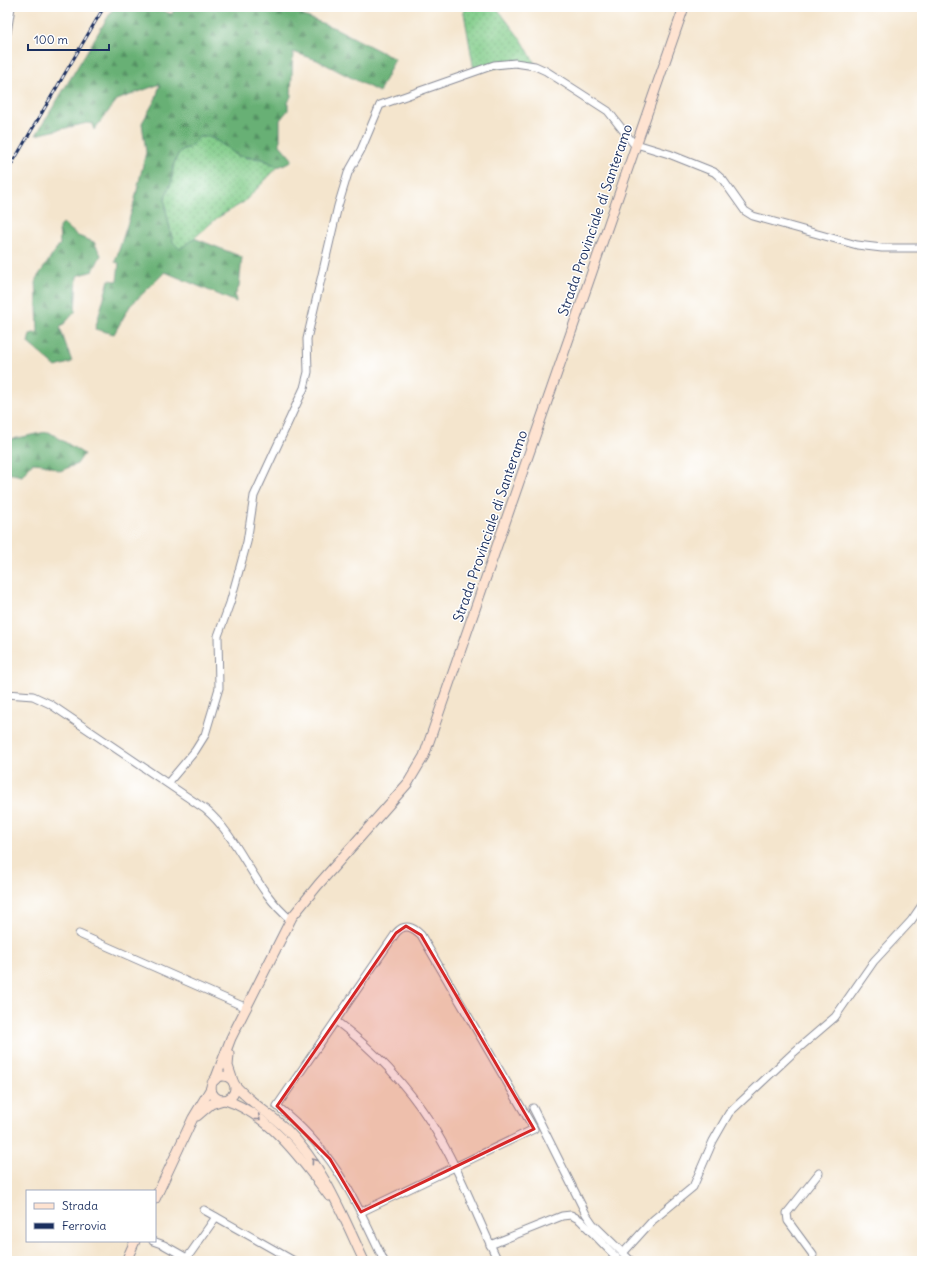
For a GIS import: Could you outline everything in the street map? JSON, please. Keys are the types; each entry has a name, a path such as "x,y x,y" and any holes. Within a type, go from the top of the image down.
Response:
{"main road":[{"name":"Strada Provinciale di Santeramo","path":"246,1010 291,920 318,886 408,783 424,756 684,7"},
{"path":"182,1143 199,1113 211,1104 224,1100 233,1094 233,1083 228,1066 229,1054 246,1010"},
{"path":"246,1010 227,1047 213,1084 216,1098 238,1104 246,1108 273,1131 298,1156 339,1207"},
{"path":"156,1197 196,1111 218,1078 226,1077 287,1129 304,1149 325,1179 364,1261"},
{"path":"126,1261 135,1242"}],"street":[{"path":"7,33 11,7"},
{"path":"168,783 201,743 215,704 220,680 218,636 230,603 247,542 254,496 304,388 308,372 307,339 338,206 348,173 361,150 380,105 490,66 515,63 539,68 599,104 615,117 636,144 669,154 714,172 723,180 745,211 753,216 858,245 882,248 922,248"},
{"path":"7,694 33,696 50,704 192,799 218,821 262,888 279,910 291,920"},
{"path":"624,1252 653,1220 694,1187 713,1141 729,1113 793,1053 835,1017 845,1005 874,961 911,921 922,905"},
{"path":"361,1212 534,1129 421,935 416,930 406,926 401,927 396,933 277,1106 311,1137 330,1159 347,1184 384,1261"},
{"path":"79,934 246,1010"},
{"path":"336,1021 362,1043 399,1080 431,1124 454,1168 498,1261"},
{"path":"533,1108 585,1212 593,1224 624,1252 631,1261"},
{"path":"813,1255 788,1221 786,1213 819,1173"},
{"path":"204,1210 294,1261"},
{"path":"576,1218 585,1212"},
{"path":"490,1245 562,1216 570,1215 576,1218 620,1261"},
{"path":"156,1242 188,1259 216,1217"}],"highlighted area":[{"path":"406,926 421,935 534,1129 361,1212 330,1159 277,1106 396,933"}],"green space":[{"path":"114,7 152,7 172,14 175,7 295,7 304,16 337,29 395,59 379,92 317,60 293,52 291,96 288,103 288,110 280,120 280,145 292,159 290,162 278,167 263,159 238,156 210,136 199,137 189,148 183,149 178,154 173,166 172,181 165,197 166,211 173,242 180,249 194,238 242,257 239,287 235,295 236,302 165,272 130,306 114,334 95,329 109,280 117,281 119,263 115,262 133,207 146,152 142,123 156,98 160,84 117,100 94,130 92,124 87,123 36,135"},
{"path":"463,7 496,7 523,42 535,64 474,70"},
{"path":"206,135 247,158 263,159 278,167 244,202 217,218 180,249 173,242 166,211 165,197 172,181 173,166 178,154 199,137"},
{"path":"63,223 78,236 94,242 101,255 93,271 77,276 75,312 60,328 72,362 56,367 28,343 30,334 38,332 36,279 60,244 59,227"},
{"path":"49,432 84,454 77,464 60,471 44,464 32,463 22,476 7,473 7,439"}],"railway":[{"path":"7,172 104,7"}]}
